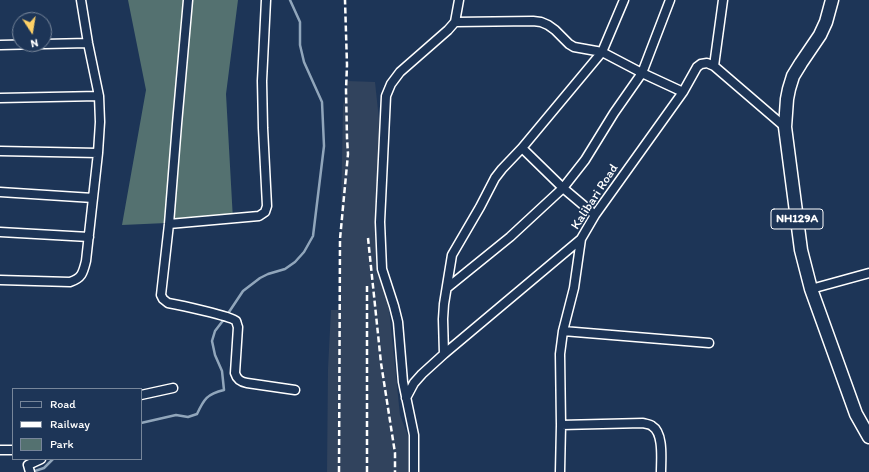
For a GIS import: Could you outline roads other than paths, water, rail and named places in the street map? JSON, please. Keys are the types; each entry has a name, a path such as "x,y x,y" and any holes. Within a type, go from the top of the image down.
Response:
{"highway":[{"name":"NH129A","path":"832,0 826,22 820,35 793,76 788,89 785,127 801,250 810,290 856,414 869,437"}],"street":[{"path":"0,280 70,282 77,279 83,273 89,237 100,122 99,96 81,0"},
{"path":"188,0 169,224 161,295 163,300 168,303 231,318 236,321 238,327 235,373 236,378 240,382 295,390"},
{"path":"169,224 259,216 265,212 267,206 262,81 266,0"},
{"path":"414,472 414,435 403,382 398,322 382,269 380,222 386,96 391,84 400,72 448,30 455,22 459,0"},
{"path":"444,354 444,304 452,255 495,178 602,52 624,0"},
{"path":"447,288 510,237 563,188 585,160 614,113 642,73 670,0"},
{"path":"723,0 714,66 785,127"},
{"path":"455,22 541,22 555,30 574,47 602,52 683,92"},
{"path":"0,45 88,43"},
{"name":"Kalibari Road","path":"560,472 560,354 563,331 574,288 581,239 595,215 683,92 697,67 701,64 707,63 714,66"},
{"path":"0,98 99,96"},
{"path":"522,148 563,188 595,215"},
{"path":"0,151 98,152"},
{"path":"0,192 93,198"},
{"path":"0,232 89,237"},
{"path":"406,398 418,378 444,354 581,239"},
{"path":"810,290 869,273"},
{"path":"563,331 709,343"},
{"path":"142,395 173,388"},
{"path":"561,425 643,423 653,426 659,434 661,444 661,472"},
{"path":"0,450 12,450"},
{"path":"29,466 39,460"}],"waterway":[{"path":"142,423 176,415 188,417 197,414 202,404 210,395 224,390 222,371 215,355 212,341 215,331 243,291 260,278 285,269 295,262 304,252 313,236 324,146 322,102 304,62 300,45 300,22 290,0"},
{"path":"32,472 44,468 52,460"}],"railway":[{"path":"339,472 340,239 348,154 345,0"},
{"path":"368,238 381,363 395,453 395,472"},
{"path":"367,284 367,472"}]}
